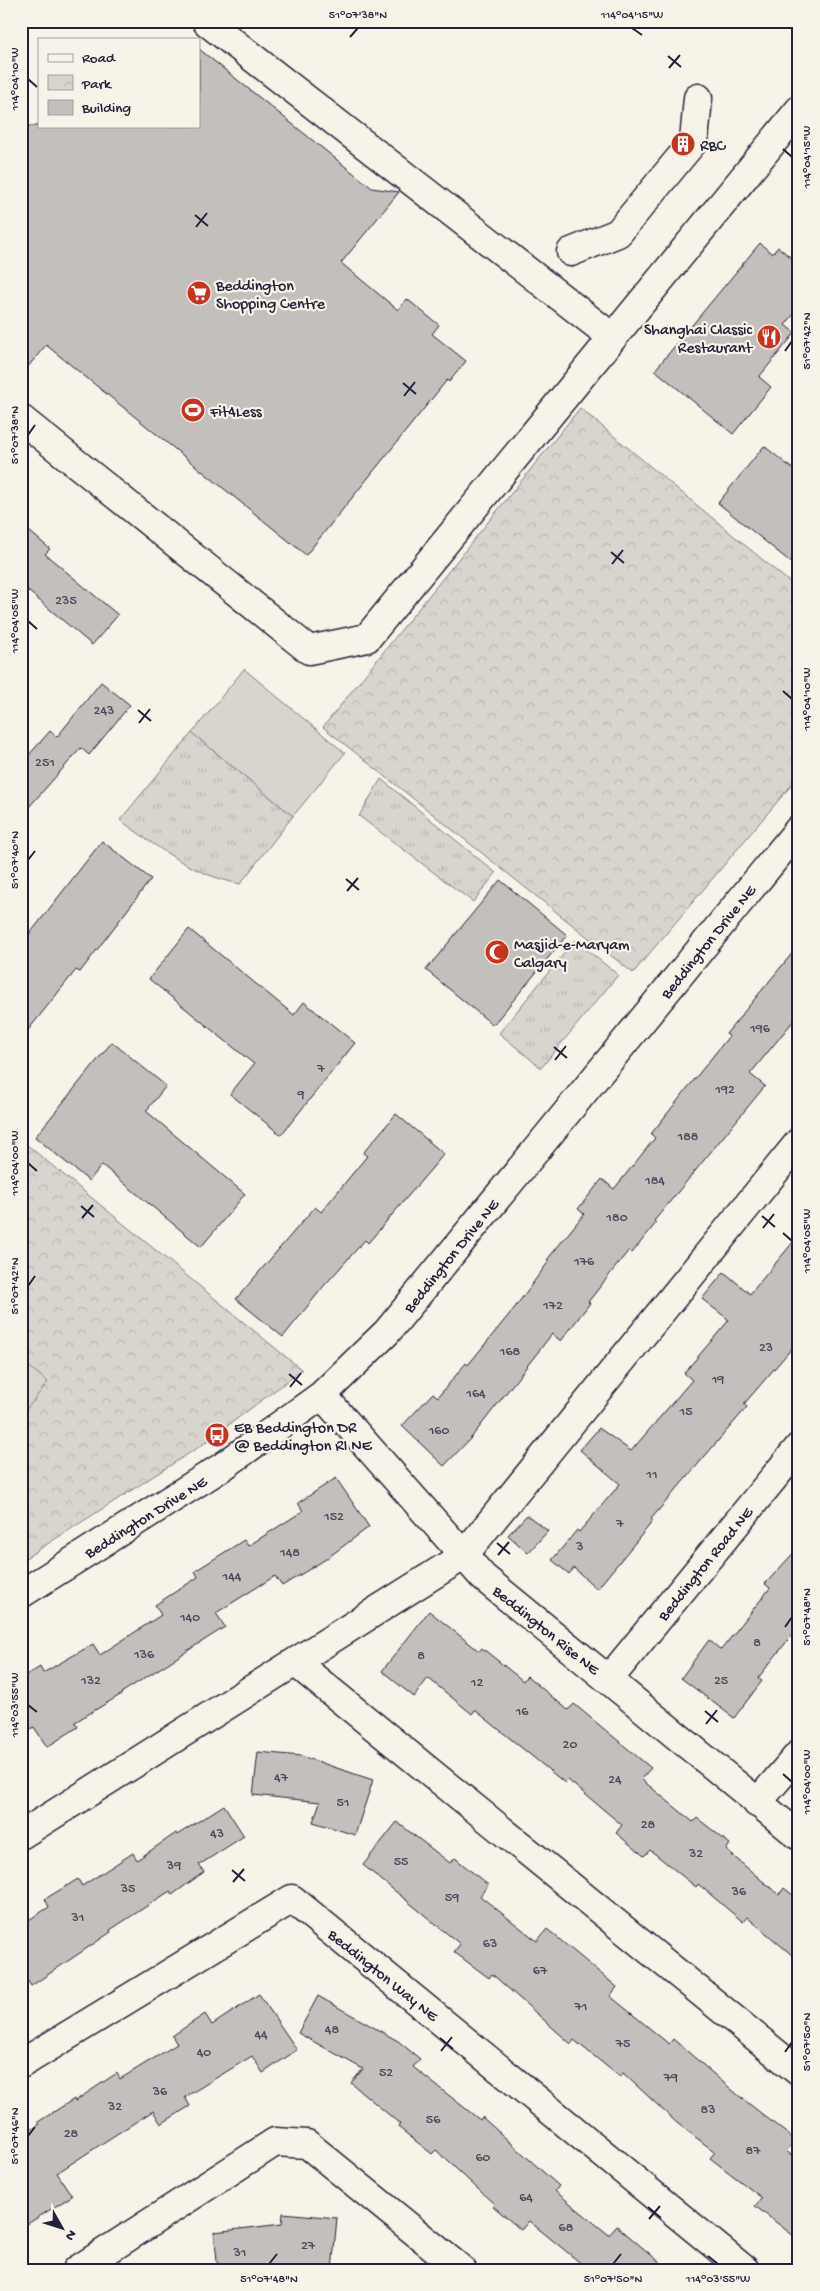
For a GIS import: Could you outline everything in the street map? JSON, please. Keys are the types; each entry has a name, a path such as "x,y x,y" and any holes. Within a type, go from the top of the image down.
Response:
{"street":[{"path":"207,21 612,337"},
{"path":"572,252 618,233 637,210 694,140 698,98"},
{"path":"21,419 309,650 367,638 799,110"},
{"name":"Beddington Drive NE","path":"21,1594 222,1467 322,1395 387,1332 799,828"},
{"path":"21,1836 463,1556 799,1142"},
{"name":"Beddington Rise NE","path":"322,1395 483,1577 799,1836"},
{"name":"Beddington Road NE","path":"609,1679 799,1447"},
{"path":"296,1663 799,2072"},
{"path":"757,1803 799,1754"},
{"name":"Beddington Way NE","path":"21,2064 292,1899 745,2270"},
{"path":"77,2270 275,2142 308,2144 462,2270"}],"green space":[{"path":"580,408 799,590 799,776 633,973 323,727"},
{"path":"244,669 345,753 293,816 192,733"},
{"path":"192,733 293,816 240,884 206,874 176,859 120,820"},
{"path":"381,779 496,873 473,902 359,816"},
{"path":"575,940 618,975 541,1068 499,1033"},
{"path":"21,1140 302,1370 202,1445 21,1561"},
{"path":"21,1360 48,1382 21,1416"}],"building":[{"name":"Beddington Shopping Centre","path":"200,50 372,188 399,192 341,263 398,310 407,299 439,325 432,334 466,361 449,382 447,380 306,555 46,345 21,375 21,126 38,126 38,128 200,128"},
{"path":"760,243 772,254 778,247 799,264 799,308 785,325 795,333 759,377 771,387 733,434 655,370"},
{"path":"764,446 799,474 799,569 718,503"},
{"path":"21,524 50,549 45,554 118,615 92,645 21,585"},
{"path":"101,682 130,705 89,755 81,748 21,816 21,764 50,731 57,737"},
{"path":"102,841 151,879 80,972 76,970 21,1039 21,945"},
{"name":"Masjid-e-Maryam Calgary","path":"500,880 567,935 493,1025 426,970"},
{"path":"189,929 294,1015 304,1002 355,1043 281,1135 230,1094 254,1064 149,979"},
{"path":"799,945 799,1014 750,1074 765,1086 654,1221 656,1223 632,1253 629,1250 588,1302 590,1303 561,1341 552,1334 471,1438 444,1466 402,1426 433,1393 438,1397 466,1363 468,1365 516,1306 549,1261 547,1260 584,1214 578,1209 602,1179 614,1189 655,1138 651,1134 729,1036 726,1034"},
{"path":"112,1042 166,1086 146,1111 245,1194 201,1247 102,1165 89,1181 35,1137"},
{"path":"396,1114 444,1154 368,1243 365,1240 323,1287 283,1337 236,1299 315,1207 321,1212 367,1156 363,1153"},
{"path":"799,1235 799,1340 744,1404 747,1407 651,1519 653,1521 597,1589 574,1568 569,1574 552,1560 620,1484 580,1450 599,1428 631,1451 692,1380 684,1373 729,1320 702,1299 724,1272 750,1294"},
{"path":"336,1478 369,1527 326,1559 282,1586 275,1576 216,1613 225,1627 75,1722 78,1727 47,1747 34,1727 21,1735 21,1679 40,1667 43,1673 93,1644 100,1655 161,1615 155,1605 198,1577 195,1571 244,1540 248,1546 303,1511 298,1503"},
{"path":"527,1515 548,1531 528,1553 508,1535"},
{"path":"799,1547 799,1626 758,1678 762,1681 734,1718 681,1678 709,1640 721,1650 770,1588 765,1584"},
{"path":"429,1611 479,1651 482,1648 523,1681 527,1676 568,1710 574,1704 651,1768 641,1779 693,1822 697,1818 730,1844 726,1850 779,1895 784,1888 799,1900 799,1961 747,1917 743,1922 698,1884 696,1887 650,1850 644,1856 616,1833 622,1825 568,1780 565,1783 475,1710 472,1714 428,1678 414,1697 382,1671"},
{"path":"258,1752 301,1756 373,1780 355,1835 313,1822 320,1802 253,1795"},
{"path":"224,1805 244,1836 199,1865 204,1872 172,1895 170,1891 110,1930 111,1932 31,1986 21,1971 21,1925 49,1907 45,1899 78,1879 82,1886 133,1853 137,1860 176,1833 177,1835"},
{"path":"397,1822 450,1863 455,1858 488,1885 480,1896 537,1941 547,1929 617,1987 610,1996 669,2044 673,2039 738,2095 795,2140 786,2151 799,2161 799,2240 755,2206 762,2198 710,2158 715,2152 677,2123 623,2073 620,2077 574,2040 571,2044 492,1974 489,1978 454,1952 460,1944 363,1865"},
{"path":"259,1994 297,2050 263,2073 252,2056 185,2097 190,2106 161,2124 153,2111 112,2137 57,2173 72,2196 21,2228 21,2136 40,2124 38,2122 74,2099 75,2101 117,2073 120,2079 177,2044 172,2036 205,2014 212,2025"},
{"path":"318,1996 398,2041 420,2059 413,2067 480,2120 482,2117 559,2186 555,2191 609,2235 617,2226 669,2270 589,2270 529,2221 521,2230 493,2206 494,2204 436,2150 432,2154 398,2127 400,2124 351,2083 363,2069 298,2033"},
{"path":"283,2213 337,2218 332,2270 218,2270 214,2232 282,2224"}],"place":[{"name":"RBC","path":"683,144"},
{"name":"Beddington Shopping Centre","path":"199,293"},
{"name":"Shanghai Classic Restaurant","path":"769,337"},
{"name":"Fit4Less","path":"193,410"},
{"name":"Masjid-e-Maryam Calgary","path":"497,952"},
{"name":"EB Beddington DR @ Beddington RI NE","path":"217,1435"}]}
